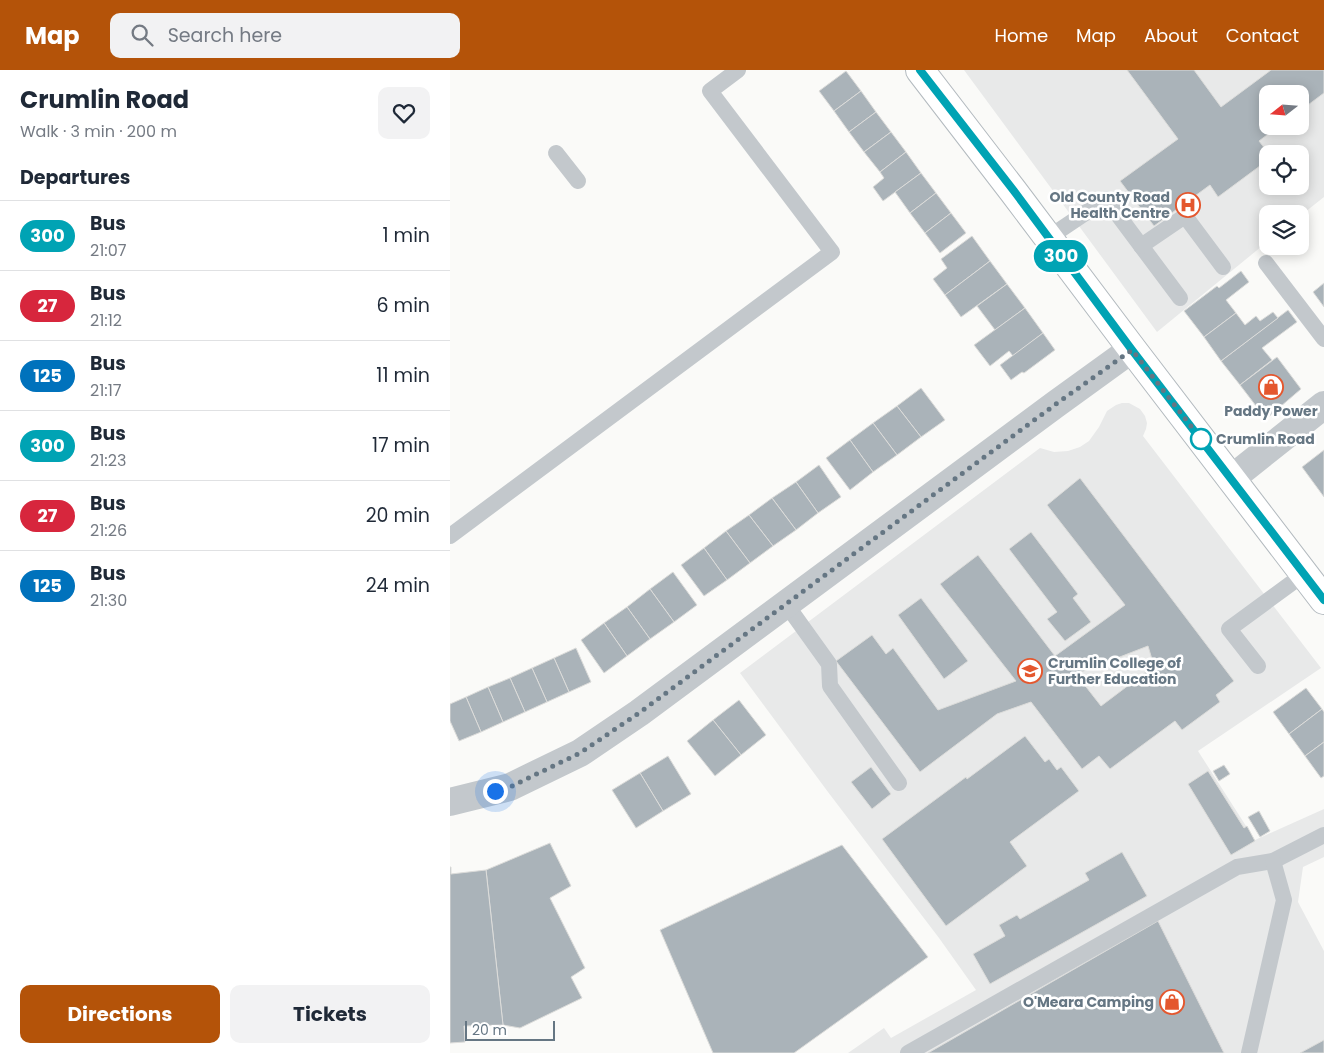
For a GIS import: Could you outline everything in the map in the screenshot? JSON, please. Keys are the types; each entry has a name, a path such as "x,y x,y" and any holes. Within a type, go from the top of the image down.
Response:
{"main road":[{"path":"920,70 1324,600"}],"street":[{"path":"450,802 510,787 580,753 639,713 1056,404 1132,350"},
{"path":"1232,478 1324,405"}],"lane":[{"path":"450,536 832,252 710,91 738,70"},
{"path":"556,153 578,181"},
{"path":"1048,238 1106,199 1180,298"},
{"path":"1141,246 1184,216 1224,267"},
{"path":"1266,263 1324,338"},
{"path":"1258,666 1228,629 1304,574"},
{"path":"786,604 829,664 830,686 899,783"},
{"path":"908,1053 1237,867 1273,861 1324,835"},
{"path":"1249,1053 1284,900 1273,861"}],"shaded area":[{"name":"Old County Road Health Centre","path":"964,70 1324,70 1324,197 1309,209 1309,205 1259,205 1259,249 1157,332"},
{"name":"Crumlin College of Further Education","path":"1122,403 1129,403 1140,409 1147,423 1143,436 1321,668 1198,751 1255,840 1324,809 1324,857 1303,867 1298,902 1324,951 1324,1053 848,1053 884,1028 891,1038 976,990 740,673 1040,448 1054,452 1068,451 1080,447 1089,441 1107,411"}],"building":[{"path":"1127,70 1194,70 1221,107 1271,70 1324,70 1324,93 1309,104 1309,85 1259,85 1259,135 1267,135 1259,141 1262,145 1259,145 1259,167 1218,197 1210,185 1154,226 1120,181 1178,139"},
{"path":"846,71 861,91 834,111 819,91"},
{"path":"861,91 876,112 849,132 834,111"},
{"path":"876,112 891,132 864,152 849,132"},
{"path":"891,132 906,152 880,172 864,152"},
{"path":"906,152 921,173 883,201 873,187 884,178 880,172"},
{"path":"921,173 936,193 910,213 895,192"},
{"path":"936,193 951,213 925,233 910,213"},
{"path":"951,213 966,233 940,253 925,233"},
{"path":"972,236 990,261 945,295 933,279 947,268 941,259"},
{"path":"990,261 1007,284 961,317 945,295"},
{"path":"1241,271 1249,282 1226,300 1236,313 1204,337 1184,311 1217,286 1219,288"},
{"path":"1324,283 1324,307 1313,292"},
{"path":"1007,284 1025,308 995,330 977,306"},
{"path":"1025,308 1043,333 1013,356 1009,351 990,366 974,345"},
{"path":"1288,310 1297,322 1262,348 1272,360 1240,385 1221,361"},
{"path":"1273,312 1278,318 1221,361 1204,337 1236,313 1245,325 1256,316 1260,321"},
{"path":"1043,333 1055,350 1024,373 1022,372 1011,380 1000,365"},
{"name":"Paddy Power","path":"1277,357 1301,389 1266,419 1240,385"},
{"path":"921,388 945,420 921,437 897,406"},
{"path":"897,406 921,437 897,455 873,423"},
{"path":"873,423 897,455 873,472 850,440"},
{"path":"850,440 873,472 850,490 826,458"},
{"path":"1324,450 1324,497 1302,467"},
{"path":"819,465 841,497 818,513 796,482"},
{"path":"1080,478 1234,681 1216,695 1220,702 1182,730 1175,721 1110,769 1099,756 1082,769 1031,702 997,714 920,772 836,661 872,635 886,654 893,648 938,710 1016,681 940,584 978,555 1055,656 1125,605 1047,505","holes":["1148,646 1154,666 1101,706 1076,674"]},
{"path":"796,482 818,513 796,530 772,498"},
{"path":"772,498 796,530 773,546 749,515"},
{"path":"749,515 773,546 750,563 726,531"},
{"path":"726,531 750,563 727,580 704,548"},
{"path":"1031,532 1078,594 1073,598 1091,622 1065,641 1047,619 1057,612 1009,549"},
{"path":"704,548 727,580 704,596 681,565"},
{"path":"673,572 697,605 674,622 650,589"},
{"path":"650,589 674,622 650,639 627,607"},
{"path":"921,598 968,661 944,679 898,615"},
{"path":"627,607 650,639 627,656 604,623"},
{"path":"604,623 627,656 604,673 581,640"},
{"path":"576,648 591,682 569,692 554,658"},
{"path":"554,658 569,692 547,702 532,668"},
{"path":"532,668 547,702 525,712 510,678"},
{"path":"510,678 525,712 503,722 488,687"},
{"path":"488,687 503,722 481,732 466,697"},
{"path":"1306,688 1322,709 1289,734 1273,712"},
{"path":"466,697 481,732 459,741 450,721 450,704"},
{"path":"739,700 766,735 741,755 713,720"},
{"path":"1322,709 1324,712 1324,742 1305,756 1289,734"},
{"path":"713,720 741,755 715,776 687,741"},
{"path":"1025,736 1045,762 1049,759 1057,770 1061,767 1079,791 1010,842 1027,866 946,926 882,839"},
{"path":"1324,742 1324,776 1321,778 1305,756"},
{"path":"668,756 691,794 663,811 640,773"},
{"path":"1224,765 1230,774 1219,781 1213,771"},
{"path":"871,767 891,794 872,809 851,782"},
{"path":"1208,771 1244,828 1247,826 1255,841 1231,855 1188,784"},
{"path":"640,773 663,811 636,828 612,790"},
{"path":"1259,811 1270,831 1260,837 1248,817"},
{"path":"550,843 571,886 550,898 585,968 571,977 582,998 520,1028 503,1025 486,870"},
{"path":"842,845 928,957 794,1053 713,1053 660,930"},
{"path":"1122,852 1147,896 990,984 973,954 1005,936 999,925 1017,915 1020,919 1089,880 1085,873"},
{"path":"450,867 451,874 486,870 503,1025 464,1026 465,1042 450,1043"},
{"path":"1158,921 1224,1053 928,1053"},
{"path":"1324,1040 1324,1053 1300,1053"}],"bus line":[{"name":"300","path":"920,70 1324,600"}],"place":[{"name":"Old County Road Health Centre","path":"1188,205"},
{"name":"Paddy Power","path":"1271,387"},
{"name":"Crumlin Road","path":"1201,439"},
{"name":"Crumlin College of Further Education","path":"1030,671"},
{"name":"O'Meara Camping","path":"1172,1002"}],"route":[{"path":"495,791 510,787 580,753 639,713 1056,404 1132,350 1201,439"}]}
